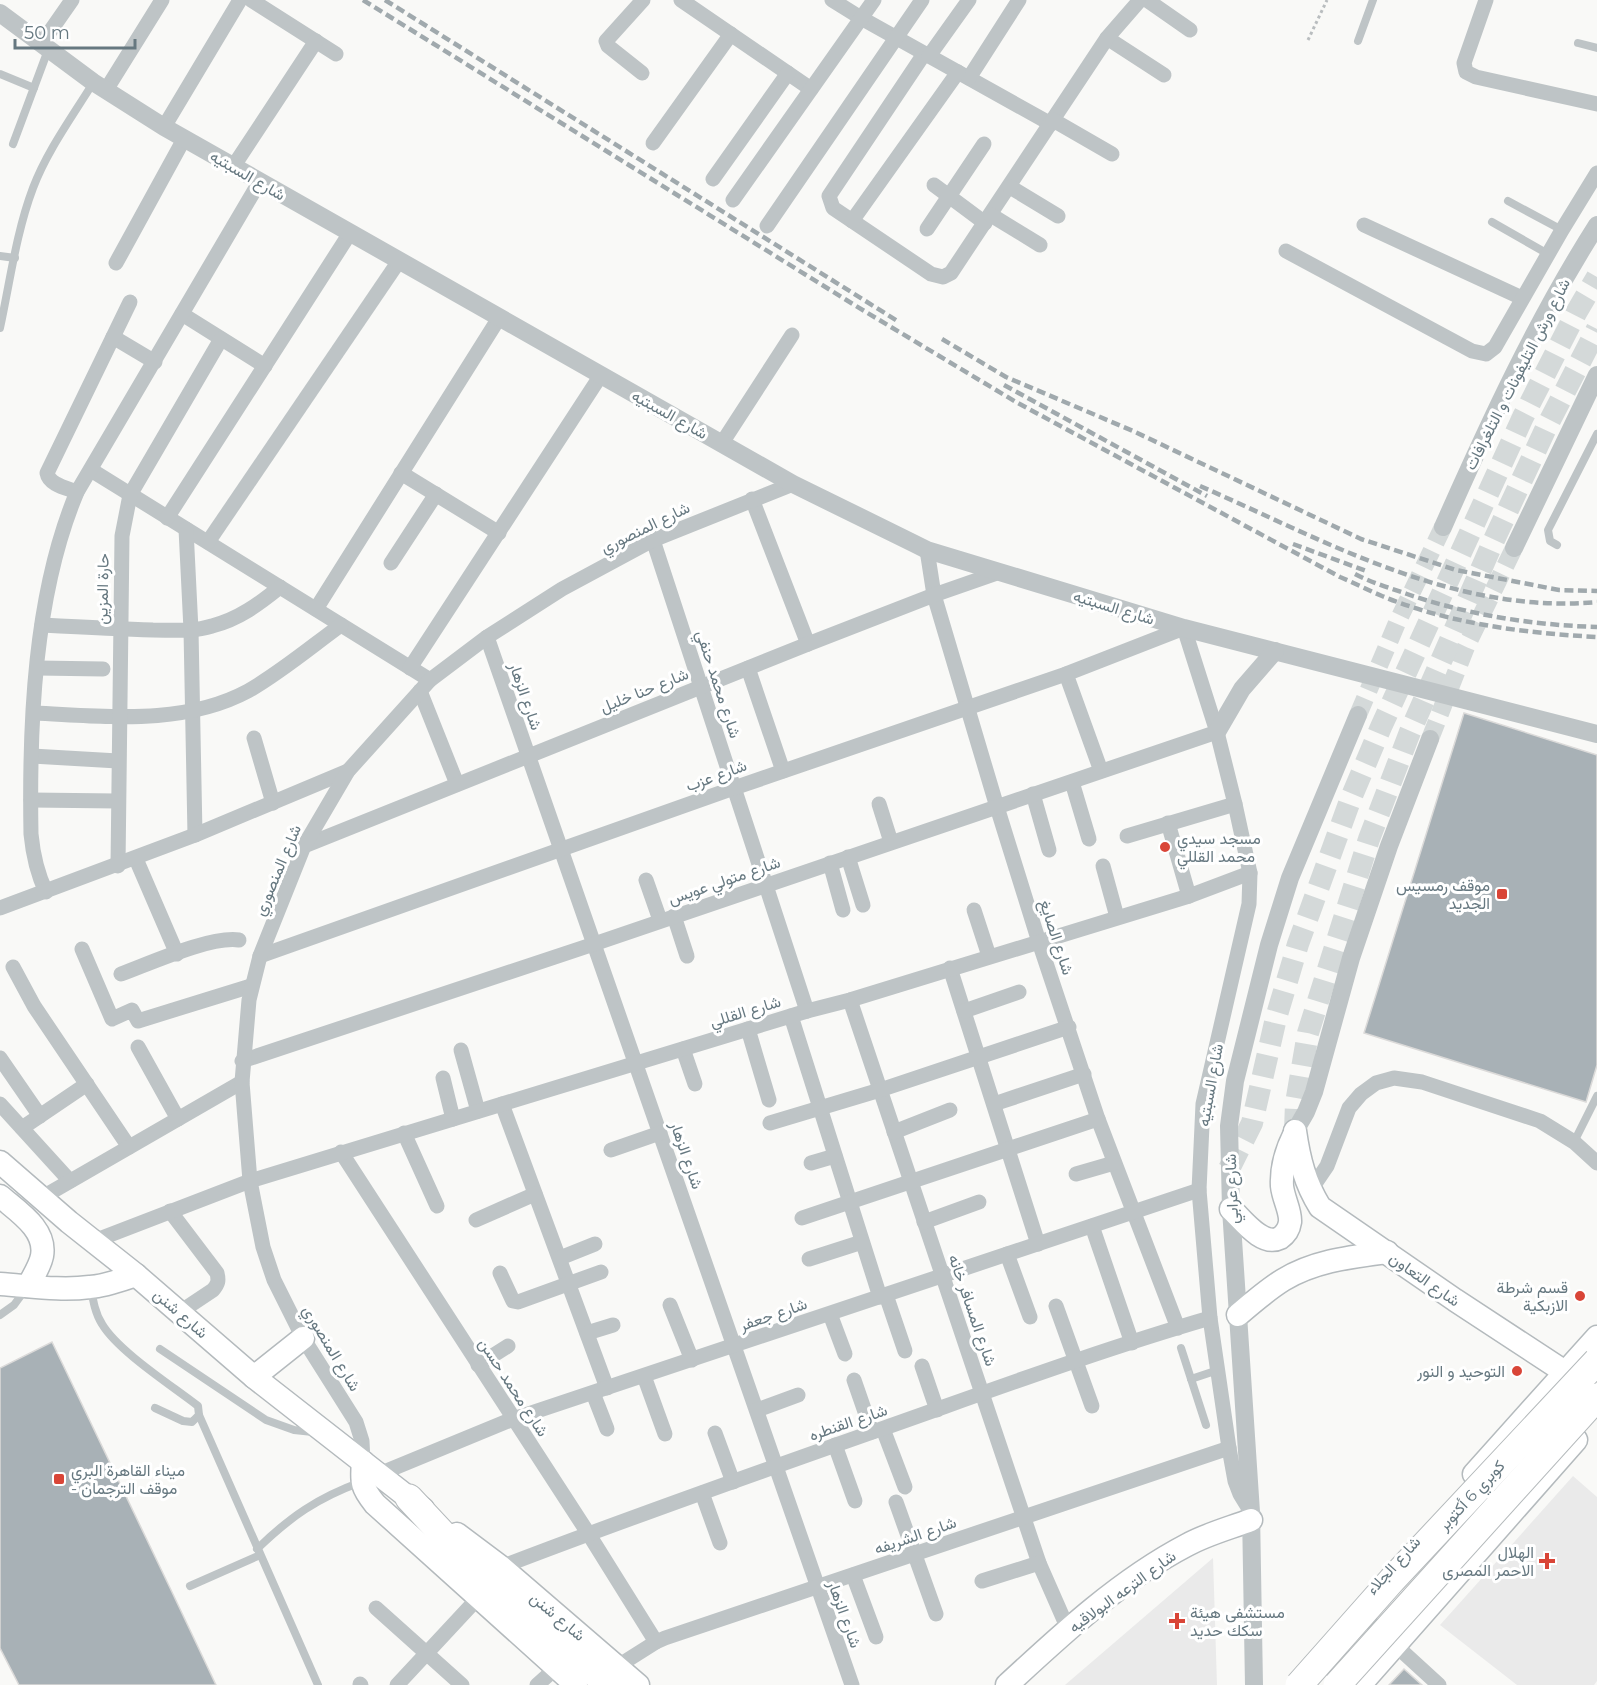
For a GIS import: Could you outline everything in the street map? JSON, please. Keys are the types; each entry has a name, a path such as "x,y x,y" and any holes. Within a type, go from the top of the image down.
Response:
{"highway":[{"name":"كوبري 6 أكتوبر","path":"1299,1685 1400,1571 1597,1361"},
{"name":"كوبري 6 أكتوبر","path":"1337,1685 1597,1396"},
{"path":"409,1498 430,1522 489,1567 613,1676"}],"main road":[{"path":"1231,1209 1258,1234 1268,1240 1279,1239 1287,1232 1290,1221 1282,1185 1283,1167 1295,1131"},
{"name":"شارع التعاون","path":"1295,1131 1300,1163 1310,1191 1320,1207 1455,1300 1565,1371 1597,1396"},
{"name":"شارع شنن","path":"0,1162 69,1222 180,1312 254,1377 324,1432 368,1473 409,1498"},
{"path":"0,1196 27,1218 43,1245 42,1257 28,1286"},
{"path":"43,1245 69,1222"},
{"path":"1238,1315 1283,1280 1304,1270 1348,1257 1387,1252"},
{"path":"0,1284 57,1288 91,1287 136,1275"},
{"name":"شارع الجلاء","path":"1284,1685 1597,1337"},
{"path":"254,1377 303,1338"},
{"path":"1360,1685 1597,1416"},
{"name":"شارع شنن","path":"368,1473 366,1493 375,1504 576,1685"},
{"name":"شارع الترعه البولاقيه","path":"1007,1685 1068,1629 1112,1594 1190,1543 1251,1516"},
{"path":"613,1676 638,1685"}],"street":[{"path":"45,46 72,0"},
{"path":"100,86 162,0"},
{"path":"164,127 240,0"},
{"path":"251,0 336,54"},
{"path":"642,73 608,46 607,39 643,0"},
{"path":"681,0 811,89"},
{"path":"832,0 963,75 1112,154"},
{"path":"733,200 874,0"},
{"path":"767,226 922,0"},
{"path":"969,0 927,55 830,196 833,208 932,274 943,277 951,273 1107,38 1140,0"},
{"path":"852,221 1019,0"},
{"path":"1147,0 1190,30"},
{"path":"1486,0 1464,63 1467,72 1476,77 1597,104"},
{"name":"شارع السبتيه","path":"0,13 100,86 184,139 793,484 927,550 1184,628 1597,734"},
{"path":"653,143 731,34"},
{"path":"1107,38 1164,75"},
{"path":"233,166 316,41"},
{"path":"713,179 788,73"},
{"path":"116,263 184,139"},
{"path":"927,229 984,144"},
{"path":"1286,251 1472,351 1486,354 1495,347 1597,173"},
{"path":"46,892 37,873 33,854 30,800 34,713 42,625 60,538 77,492 260,182"},
{"path":"934,185 988,219 1040,245"},
{"path":"1010,187 1058,216"},
{"path":"1364,225 1522,298"},
{"name":"شارع ورش التليفونات و التلغرافات","path":"1443,527 1488,424 1533,335 1597,225"},
{"path":"167,518 350,233"},
{"path":"208,542 399,261"},
{"path":"77,492 52,482 47,473 130,302"},
{"path":"182,314 265,366"},
{"path":"316,609 499,318"},
{"path":"722,443 792,335"},
{"path":"113,337 155,362"},
{"name":"حارة المزين","path":"118,866 118,717 122,536 130,495 221,339"},
{"path":"410,668 602,375"},
{"path":"1514,548 1597,375"},
{"path":"91,470 410,668 425,685 457,784"},
{"path":"401,473 499,532"},
{"name":"شارع المنصوري","path":"368,1473 356,1422 303,1338 274,1280 263,1247 250,1181 242,1061 251,986 260,956 304,846 348,771 425,685 487,637 562,589 653,540 793,484"},
{"path":"391,564 436,495"},
{"path":"752,499 808,644"},
{"path":"186,529 191,630 195,836"},
{"name":"شارع محمد حنفي","path":"653,540 807,1011"},
{"name":"شارع الصايغ","path":"927,550 934,595 1039,942 1098,1119 1178,1328"},
{"name":"شارع حنا خليل","path":"304,846 808,644 1000,572"},
{"path":"42,625 120,630 191,630 212,626 250,610 280,587"},
{"path":"34,713 118,717 191,712 221,704 249,690 341,625"},
{"name":"شارع السبتيه","path":"1184,628 1217,732 1250,873 1249,904 1203,1104 1199,1190 1210,1318 1228,1448 1235,1481 1251,1516"},
{"name":"شارع عزب","path":"260,956 734,788 1066,674 1184,628"},
{"name":"شارع الزهار","path":"487,637 852,1685"},
{"path":"1217,732 1242,689 1275,651"},
{"path":"38,668 103,669"},
{"path":"748,668 783,771"},
{"path":"1066,674 1101,771"},
{"name":"شارع عرابي","path":"1254,1685 1251,1516 1231,1209 1230,1115 1235,1081 1267,956 1290,878 1358,714"},
{"name":"شارع متولي عويس","path":"242,1061 1217,732"},
{"path":"254,738 273,803"},
{"path":"1295,1131 1314,1092 1351,958 1389,846 1430,739"},
{"path":"32,756 118,761"},
{"path":"0,908 195,836 348,771"},
{"path":"1072,782 1089,839"},
{"path":"1033,794 1049,850"},
{"path":"30,800 117,801"},
{"path":"879,804 891,842"},
{"path":"1126,836 1235,804"},
{"path":"1168,824 1189,896"},
{"path":"849,856 863,905"},
{"path":"136,859 177,954"},
{"path":"830,863 843,910"},
{"path":"1103,866 1117,917"},
{"name":"شارع القللي","path":"94,1241 250,1181 341,1152 636,1065 682,1049 1189,896 1250,873"},
{"path":"646,880 687,956"},
{"path":"974,909 989,956"},
{"path":"121,974 214,941 239,940"},
{"path":"82,949 112,1019 132,1010 138,1021 251,986"},
{"path":"13,967 34,1006 129,1147"},
{"path":"950,968 1038,1244"},
{"path":"964,1011 1019,992"},
{"name":"شارع المسافر خانه","path":"850,1000 1039,1563 1068,1629"},
{"path":"791,1016 862,1242 905,1351"},
{"path":"770,1123 880,1090 1069,1027"},
{"path":"748,1029 769,1100"},
{"path":"138,1047 178,1119"},
{"path":"682,1049 695,1084"},
{"path":"461,1050 478,1111"},
{"path":"0,1058 40,1116"},
{"path":"994,1104 1084,1074"},
{"path":"443,1078 453,1119"},
{"path":"1310,1191 1322,1175 1349,1108 1354,1101 1368,1088 1394,1078 1422,1082 1540,1121 1574,1142 1597,1163"},
{"path":"41,1198 242,1082"},
{"path":"22,1128 87,1084"},
{"path":"0,1104 70,1181"},
{"path":"502,1104 587,1333 607,1429"},
{"path":"894,1132 950,1110"},
{"path":"802,1218 1098,1119"},
{"path":"404,1133 437,1206"},
{"path":"611,1150 660,1133"},
{"name":"شارع محمد حسن","path":"341,1152 656,1642"},
{"path":"811,1163 835,1156"},
{"path":"1076,1174 1114,1163"},
{"name":"شارع جعفر","path":"368,1473 513,1419 735,1347 1199,1190"},
{"path":"476,1220 535,1194"},
{"path":"924,1222 979,1202"},
{"path":"170,1211 217,1273 219,1279 218,1285 213,1290 180,1312"},
{"path":"1092,1226 1132,1343"},
{"path":"809,1259 862,1242"},
{"path":"560,1258 595,1244"},
{"path":"1007,1254 1030,1317"},
{"path":"500,1273 513,1301 521,1302 601,1272"},
{"path":"670,1305 692,1360"},
{"path":"1056,1306 1092,1406"},
{"path":"830,1314 845,1354"},
{"name":"شارع القنطره","path":"489,1567 1076,1361 1210,1318"},
{"path":"587,1333 613,1325"},
{"path":"478,1365 508,1346"},
{"path":"922,1366 937,1410"},
{"path":"644,1376 665,1434"},
{"path":"854,1380 905,1487"},
{"path":"757,1410 798,1395"},
{"path":"715,1433 733,1482"},
{"path":"835,1446 855,1501"},
{"name":"شارع الشريفه","path":"613,1676 656,1642 1228,1448"},
{"path":"702,1493 720,1543"},
{"path":"896,1502 936,1614"},
{"path":"982,1581 1039,1563"},
{"path":"853,1575 876,1637"},
{"path":"397,1685 478,1598"},
{"path":"376,1608 462,1685"},
{"path":"1355,1608 1439,1685"},
{"path":"537,1685 556,1668"}],"lane":[{"path":"1358,41 1373,0"},
{"path":"1578,44 1597,48"},
{"path":"13,144 34,88 45,46"},
{"path":"0,74 34,88"},
{"path":"0,328 25,211 34,187 44,163 100,86"},
{"path":"1508,201 1562,230"},
{"path":"1492,222 1548,254"},
{"path":"0,256 15,258"},
{"path":"1557,545 1550,541 1548,530 1597,434"},
{"path":"1574,1142 1597,1096"},
{"path":"0,1315 14,1305 28,1286"},
{"path":"91,1287 93,1302 101,1322 114,1340 198,1406 199,1415 318,1685"},
{"path":"1181,1348 1206,1425"},
{"path":"160,1349 266,1420 294,1430 324,1432"},
{"path":"1191,1379 1218,1370"},
{"path":"155,1408 183,1421 192,1422 199,1415"},
{"path":"190,1586 258,1552 275,1531 314,1502 368,1473"}],"path":[{"path":"1308,40 1327,0"}],"shaded area":[{"name":"الهلال الاحمر المصرى","path":"1573,1476 1597,1497 1597,1681 1594,1685 1517,1685 1440,1625"},
{"name":"مستشفى هيئة سكك حديد","path":"1213,1558 1217,1685 1065,1685"}],"building":[{"name":"موقف رمسيس الجديد","path":"1464,713 1597,755 1597,1065 1586,1102 1364,1033"},
{"name":"ميناء القاهرة البري - موقف الترجمان","path":"52,1342 216,1685 19,1685 0,1648 0,1368"},
{"path":"1404,1669 1422,1685 1389,1685"}],"tunnel":[{"path":"1229,1169 1252,1123 1276,1018 1298,944 1351,798 1381,727 1523,417 1597,277"},
{"path":"1295,1131 1296,1103 1308,1033 1369,839 1410,732 1493,542 1546,428 1597,329"},
{"path":"1358,715 1397,623 1443,527"},
{"path":"1430,739 1466,647 1514,548"}],"railway":[{"path":"363,0 856,306 1016,402 1340,577 1382,596 1434,614 1515,630 1597,637"},
{"path":"385,0 899,322"},
{"path":"942,339 1006,377 1133,431 1361,539 1456,570 1559,590 1597,591"},
{"path":"1004,385 1207,496"},
{"path":"1200,486 1343,550 1392,570 1442,586 1492,597 1544,603 1597,602"},
{"path":"1293,544 1369,572"},
{"path":"1355,574 1374,583 1454,608 1501,618 1597,627"}],"place":[{"name":"مسجد سيدي محمد القللي","path":"1165,847"},
{"name":"موقف رمسيس الجديد","path":"1502,894"},
{"name":"قسم شرطة الازبكية","path":"1580,1296"},
{"name":"التوحيد و النور","path":"1517,1371"},
{"name":"ميناء القاهرة البري - موقف الترجمان","path":"59,1479"},
{"name":"الهلال الاحمر المصرى","path":"1547,1561"},
{"name":"مستشفى هيئة سكك حديد","path":"1177,1621"}]}
